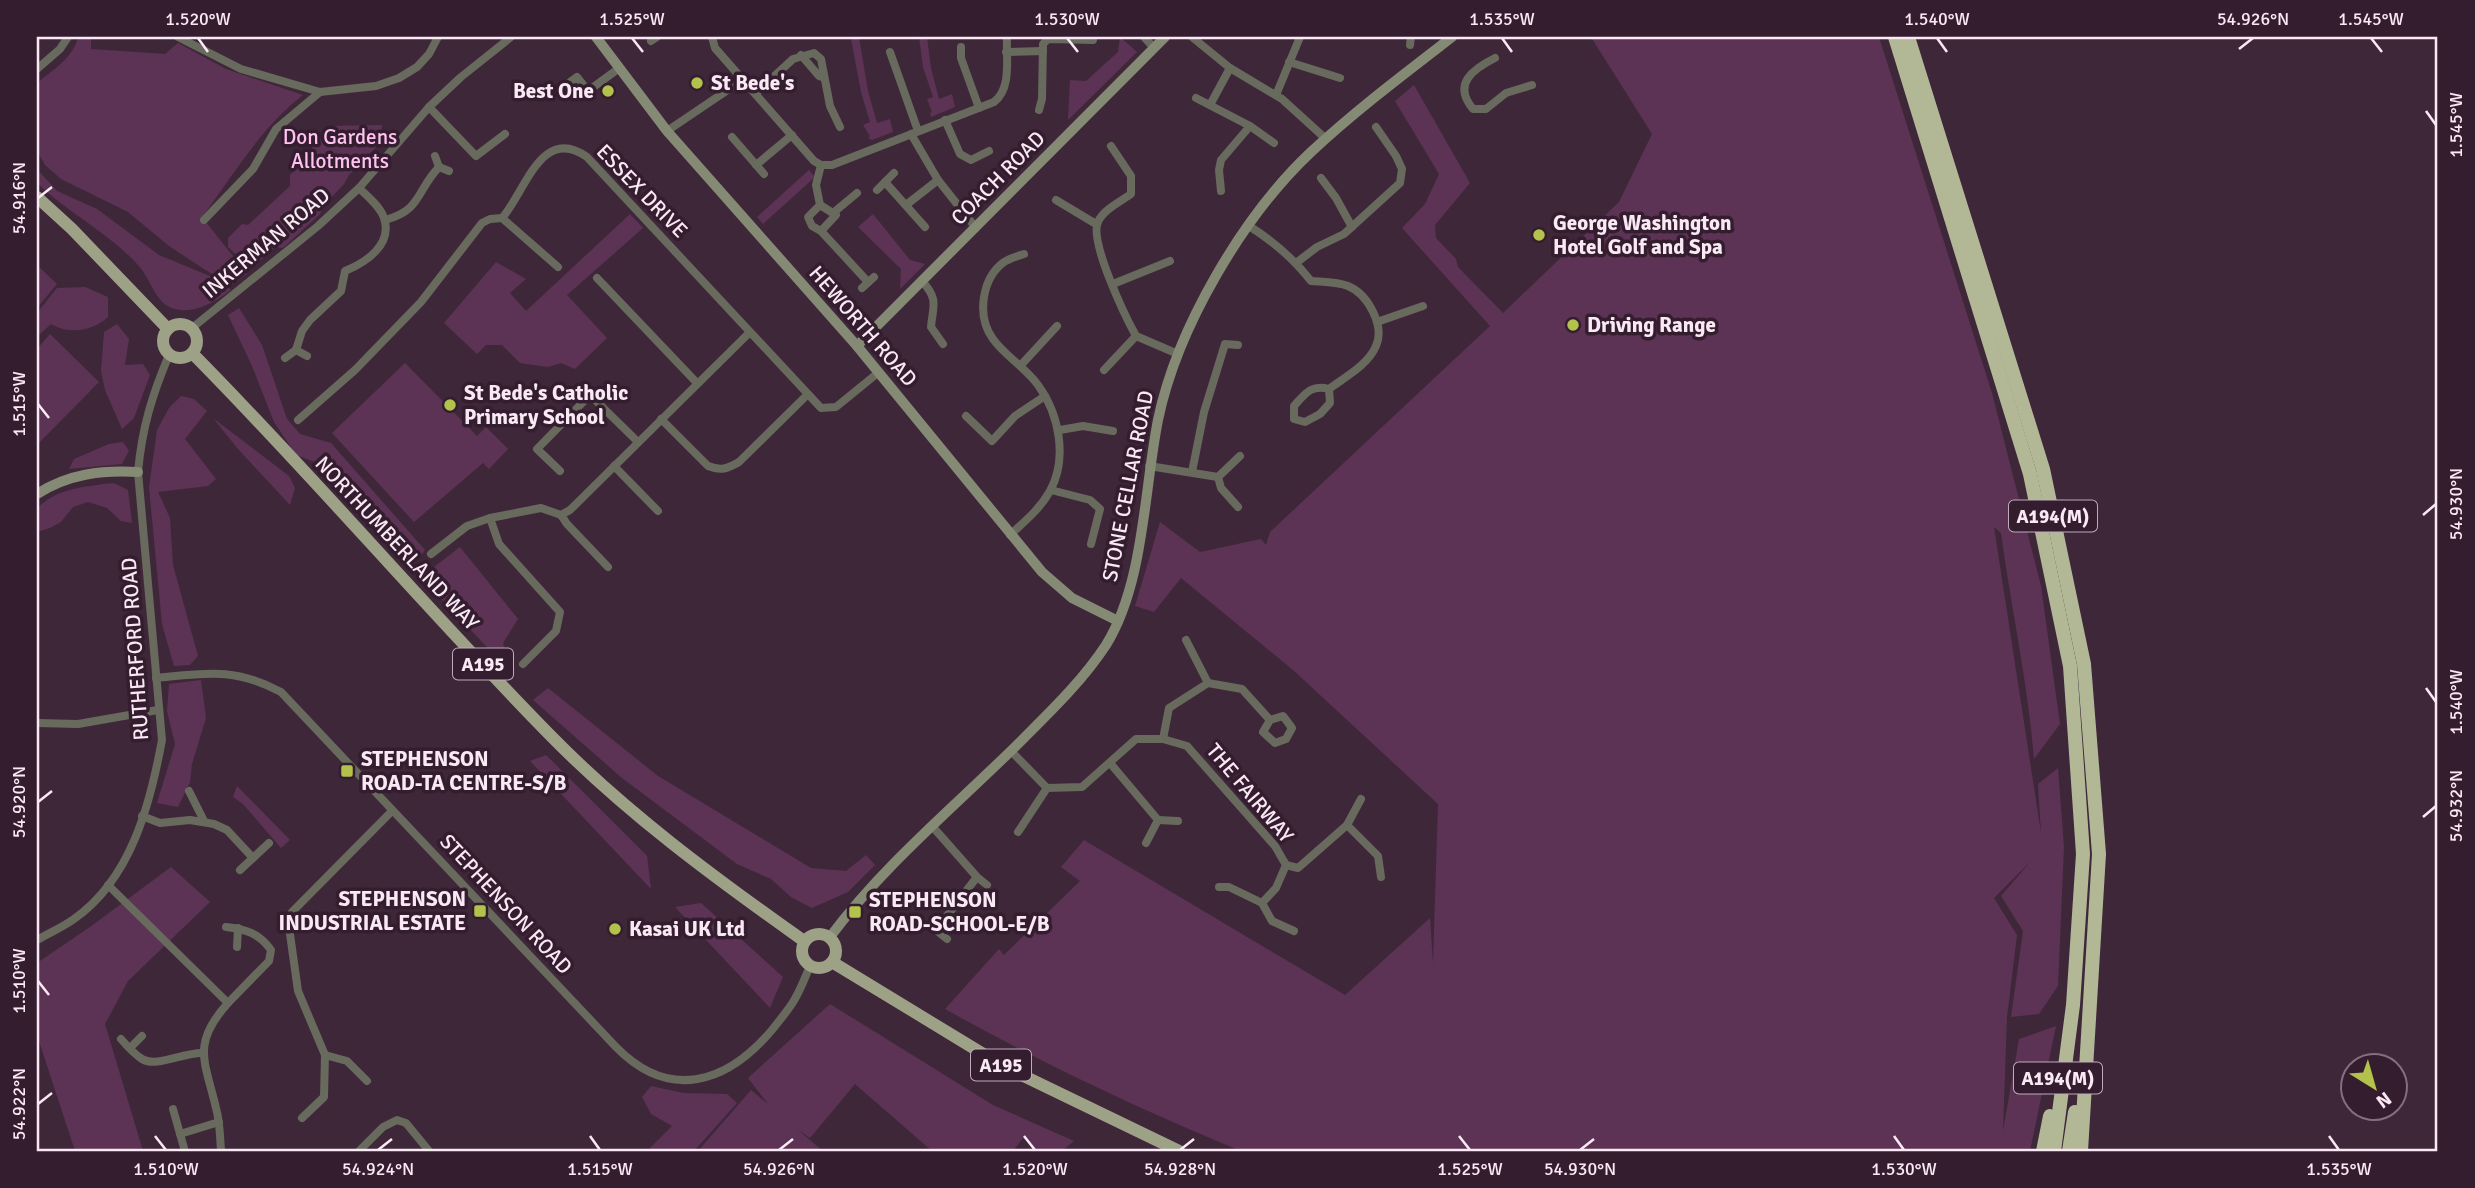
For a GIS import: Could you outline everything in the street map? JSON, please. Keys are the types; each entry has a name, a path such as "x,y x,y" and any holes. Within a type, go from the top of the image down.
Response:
{"highway":[{"name":"A194(M)","path":"1895,37 2029,474 2070,666 2083,854 2073,1005 2054,1151"},
{"name":"A194(M)","path":"1908,37 2043,469 2084,664 2099,854 2081,1151"},
{"name":"A194(M)","path":"2043,1151 2073,1005"},
{"name":"A194(M)","path":"2069,1151 2088,1014"}],"main road":[{"path":"37,197 72,229 168,329"},
{"path":"178,324 192,328 198,338 192,354 182,359 169,355 163,344 168,329 178,324"},
{"name":"NORTHUMBERLAND WAY","path":"192,354 550,735 624,802 716,878 804,941"},
{"path":"820,933 830,937 836,948 832,962 821,968 810,966 802,957 804,941 820,933"},
{"name":"A195","path":"832,962 1003,1066 1179,1151"}],"street":[{"path":"37,69 60,49 68,37"},
{"path":"178,37 240,69 320,92 376,86 399,78 417,67 429,54 438,37"},
{"name":"INKERMAN ROAD","path":"192,328 284,255 359,188 429,107 511,37"},
{"name":"HEWORTH ROAD","path":"596,37 667,131 857,346 1010,535 1057,587 1118,621"},
{"path":"712,37 715,48 814,161 821,165 832,165 994,102 1002,96 1006,86 1007,37"},
{"path":"1144,37 1154,48"},
{"name":"COACH ROAD","path":"857,346 1165,37"},
{"path":"1192,37 1230,68 1276,95 1326,139"},
{"path":"1276,95 1300,37"},
{"name":"STONE CELLAR ROAD","path":"830,937 877,879 1011,751 1086,674 1118,621 1130,587 1159,416 1178,354 1192,320 1216,276 1273,193 1310,152 1452,37"},
{"path":"1039,110 1042,99 1043,44 1048,39 1078,43 1093,40"},
{"path":"961,47 961,58 979,108"},
{"path":"890,49 915,133 938,180 976,228"},
{"path":"1006,52 1042,51"},
{"path":"37,54 45,62"},
{"path":"756,93 793,59 801,55 819,55 830,106 840,127"},
{"path":"801,55 819,76 823,76"},
{"path":"1495,58 1470,74 1465,85 1467,103 1473,109 1486,109 1506,93 1532,85"},
{"path":"1289,62 1340,78"},
{"path":"1210,105 1230,68"},
{"path":"569,96 562,88 578,77 588,91 618,69"},
{"path":"667,131 744,79"},
{"path":"204,220 253,169 276,129 320,92"},
{"path":"1196,98 1250,126 1274,143"},
{"path":"429,107 476,156 505,134"},
{"path":"945,120 960,154 971,160 989,151"},
{"path":"1221,191 1219,170 1222,160 1250,126"},
{"path":"1296,263 1317,247 1343,234 1399,183 1402,169 1376,127"},
{"path":"756,165 792,135"},
{"path":"733,143 764,174"},
{"path":"1111,146 1131,176 1131,194 1104,214 1096,224 1097,248 1136,336 1178,354"},
{"name":"ESSEX DRIVE","path":"298,420 355,370 421,302 482,223 502,218 538,161 563,148 576,149 587,157 821,408 836,407 879,372"},
{"path":"435,156 439,167 449,171"},
{"path":"821,165 816,185 820,205 836,215 821,231"},
{"path":"385,220 407,212 439,167"},
{"path":"877,190 894,173"},
{"path":"1321,178 1352,227"},
{"path":"906,205 938,180"},
{"path":"885,182 925,227"},
{"path":"334,271 345,271 360,265 376,251 384,234 385,220 359,188"},
{"path":"833,213 857,193"},
{"path":"1056,200 1096,224"},
{"path":"820,205 808,217 812,226 821,231 868,282"},
{"path":"502,218 558,267"},
{"path":"1249,226 1272,241 1311,281 1350,287 1366,300 1377,322 1378,344 1365,362 1329,390"},
{"path":"1010,535 1036,512 1051,490 1057,471 1060,430 1045,396 1021,365 992,338 983,316 989,277 1005,261 1024,254"},
{"path":"1113,284 1170,261"},
{"path":"285,358 296,350 302,331 310,320 341,292 345,271"},
{"path":"597,278 697,383"},
{"path":"922,282 932,293 935,303 931,327 943,344"},
{"path":"1377,322 1423,306"},
{"path":"1021,365 1057,326"},
{"path":"431,554 467,526 490,518 541,508 561,514 570,510 749,333"},
{"path":"1104,370 1136,336"},
{"path":"1192,472 1204,412 1225,344 1238,345"},
{"path":"296,350 307,356"},
{"name":"RUTHERFORD ROAD","path":"37,940 74,919 108,886 131,847 157,768 162,740 138,472 141,439 149,403 169,355"},
{"path":"1321,387 1329,390 1330,403 1320,414 1305,422 1294,419 1294,406 1309,389 1321,387"},
{"path":"661,419 708,466 718,470 728,469 739,462 808,394"},
{"path":"559,471 537,449 590,395 638,442"},
{"path":"966,416 992,441 1015,415 1045,396"},
{"path":"1060,430 1083,426 1113,431"},
{"path":"1218,477 1240,456"},
{"path":"614,466 658,511"},
{"path":"1149,466 1218,477"},
{"path":"37,494 77,476 107,470 138,472"},
{"path":"1218,477 1221,488 1238,507"},
{"path":"1051,490 1090,500 1100,509 1091,544"},
{"path":"561,514 567,524 608,567"},
{"path":"490,518 499,544 560,611 556,631 523,664"},
{"path":"1185,640 1208,683"},
{"name":"STEPHENSON ROAD","path":"156,678 212,672 234,673 260,681 281,692 625,1055 645,1070 680,1080 726,1071 759,1045 791,1004 810,966"},
{"path":"1011,751 1047,788 1082,787 1136,739 1163,739 1170,708 1208,683 1242,689 1270,720"},
{"path":"37,723 78,724 158,710"},
{"name":"THE FAIRWAY","path":"1163,739 1186,746 1275,846 1286,865"},
{"path":"1110,763 1158,820 1178,821"},
{"path":"1018,832 1047,788"},
{"path":"189,791 204,821"},
{"path":"1262,903 1276,888 1286,865 1298,869 1348,825 1361,799"},
{"path":"302,1118 324,1097 326,1055 298,991 289,927 292,912 392,811"},
{"path":"142,816 160,823 204,821 227,830 253,858"},
{"path":"1146,843 1158,820"},
{"path":"1348,825 1382,855 1381,877"},
{"path":"932,826 987,885"},
{"path":"240,870 269,843"},
{"path":"947,939 936,930 977,877"},
{"path":"108,886 228,1003"},
{"path":"1219,887 1229,887 1262,903 1272,921 1294,931"},
{"path":"220,1151 219,1122 203,1054 205,1037 216,1017 270,961 271,950 263,939 253,933 226,927"},
{"path":"237,947 238,929"},
{"path":"130,1048 142,1036"},
{"path":"121,1039 139,1058 154,1063 186,1054 203,1054"},
{"path":"326,1055 347,1061 367,1081"},
{"path":"173,1109 184,1148"},
{"path":"359,1151 383,1127 397,1120 406,1123 429,1151"},
{"path":"180,1134 219,1122"}],"green space":[{"path":"78,37 91,37 91,49 165,54 178,43 226,69 303,95 261,137 202,217 247,274 230,286 169,246 128,212 61,179 45,165 37,151 37,83 67,57"},
{"path":"839,37 859,37 868,91 877,123 890,119 893,132 872,140 868,138 870,136 863,125 870,122 851,39"},
{"path":"919,37 927,37 939,99 952,94 955,107 931,117 927,99 933,97 923,67"},
{"path":"1120,37 1137,52 1068,120 1070,80 1086,81 1118,52"},
{"name":"George Washington Hotel Golf and Spa","path":"1591,37 1879,37 1992,393 2041,586 2060,724 2034,759 2028,702 2001,533 1994,527 2041,833 2038,784 2058,768 2064,847 2058,986 2039,1014 2011,1017 2023,931 2001,896 2031,861 1994,898 2017,935 2007,1017 2003,1131 2019,1039 2056,1026 2030,1151 1241,1151 1090,1084 945,1009 999,949 1004,955 1080,881 1061,867 1084,840 1345,995 1430,918 1433,963 1438,804 1293,670 1181,578 1154,612 1135,606 1160,522 1200,552 1261,539 1266,545 1270,532 1490,326 1402,228 1425,204 1439,174 1395,101 1414,85 1470,183 1435,225 1436,238 1456,259 1458,267 1503,313 1619,202 1652,134"},
{"name":"Don Gardens Allotments","path":"382,125 380,143 349,175 324,205 320,214 283,248 275,247 257,263 245,263 228,247 228,238 242,224 248,225 290,186 290,175 312,153 312,146 330,126"},
{"path":"37,169 57,191 97,209 159,255 217,279 231,290 194,309 181,310 165,304 155,293 143,271 126,253 37,183"},
{"path":"809,170 815,177 763,224 757,217"},
{"path":"630,214 643,228 567,295 607,338 575,369 561,363 548,367 520,363 502,345 486,345 477,354 444,323 496,262 526,279 510,293 526,311"},
{"path":"873,214 910,260 925,264 900,289 901,269 858,227"},
{"path":"37,265 57,284 37,308"},
{"path":"85,287 108,297 108,317 95,326 81,330 65,330 51,324 37,337 37,313 57,288"},
{"path":"239,308 262,345 287,419 300,434 331,443 425,550 411,568 396,553 381,523 356,512 326,466 296,455 274,422 228,315"},
{"path":"117,324 129,339 125,365 143,364 150,375 134,418 122,429 105,390 101,371 104,332"},
{"path":"50,334 99,382 37,445 37,349"},
{"path":"405,363 477,436 486,427 508,449 489,469 483,463 414,522 332,433"},
{"path":"181,396 194,399 207,411 185,439 216,479 208,486 158,492 170,518 173,565 198,656 190,665 174,666 162,624 149,487 157,430 169,408"},
{"path":"213,418 289,476 295,488 290,505 238,449"},
{"path":"123,442 129,451 122,464 69,469 74,459 109,444"},
{"path":"114,483 128,490 132,523 121,521 107,508 88,502 73,507 61,522 37,532 37,509 53,496 72,489"},
{"path":"460,547 518,619 503,643 514,676 421,577"},
{"path":"201,680 206,718 192,764 190,782 178,807 157,803 175,744 167,711 169,684"},
{"path":"548,688 658,776 811,868 846,871 866,855 875,865 848,892 812,908 791,897 771,879 737,864 622,778 533,700"},
{"path":"546,755 647,856 651,889 530,761"},
{"path":"237,786 290,840 281,848 243,804 233,797"},
{"path":"171,867 210,902 128,981 105,1024 143,1151 75,1151 37,1035 37,963"},
{"path":"701,903 783,977 770,1008 675,907"},
{"path":"830,1004 993,1105 1074,1141 1062,1151 1037,1151 1023,1138 1013,1151 932,1151 855,1084 810,1138 797,1129 823,1151 698,1151 751,1090 768,1104 748,1078"},
{"path":"651,1086 683,1093 727,1094 737,1103 694,1151 647,1151 672,1126 651,1114 642,1097"}],"place":[{"name":"St Bede's","path":"697,83"},
{"name":"Best One","path":"608,91"},
{"name":"George Washington Hotel Golf and Spa","path":"1539,235"},
{"name":"Driving Range","path":"1573,325"},
{"name":"St Bede's Catholic Primary School","path":"450,405"},
{"name":"STEPHENSON ROAD-TA CENTRE-S/B","path":"347,771"},
{"name":"STEPHENSON INDUSTRIAL ESTATE","path":"480,911"},
{"name":"STEPHENSON ROAD-SCHOOL-E/B","path":"855,912"},
{"name":"Kasai UK Ltd","path":"615,929"}]}
